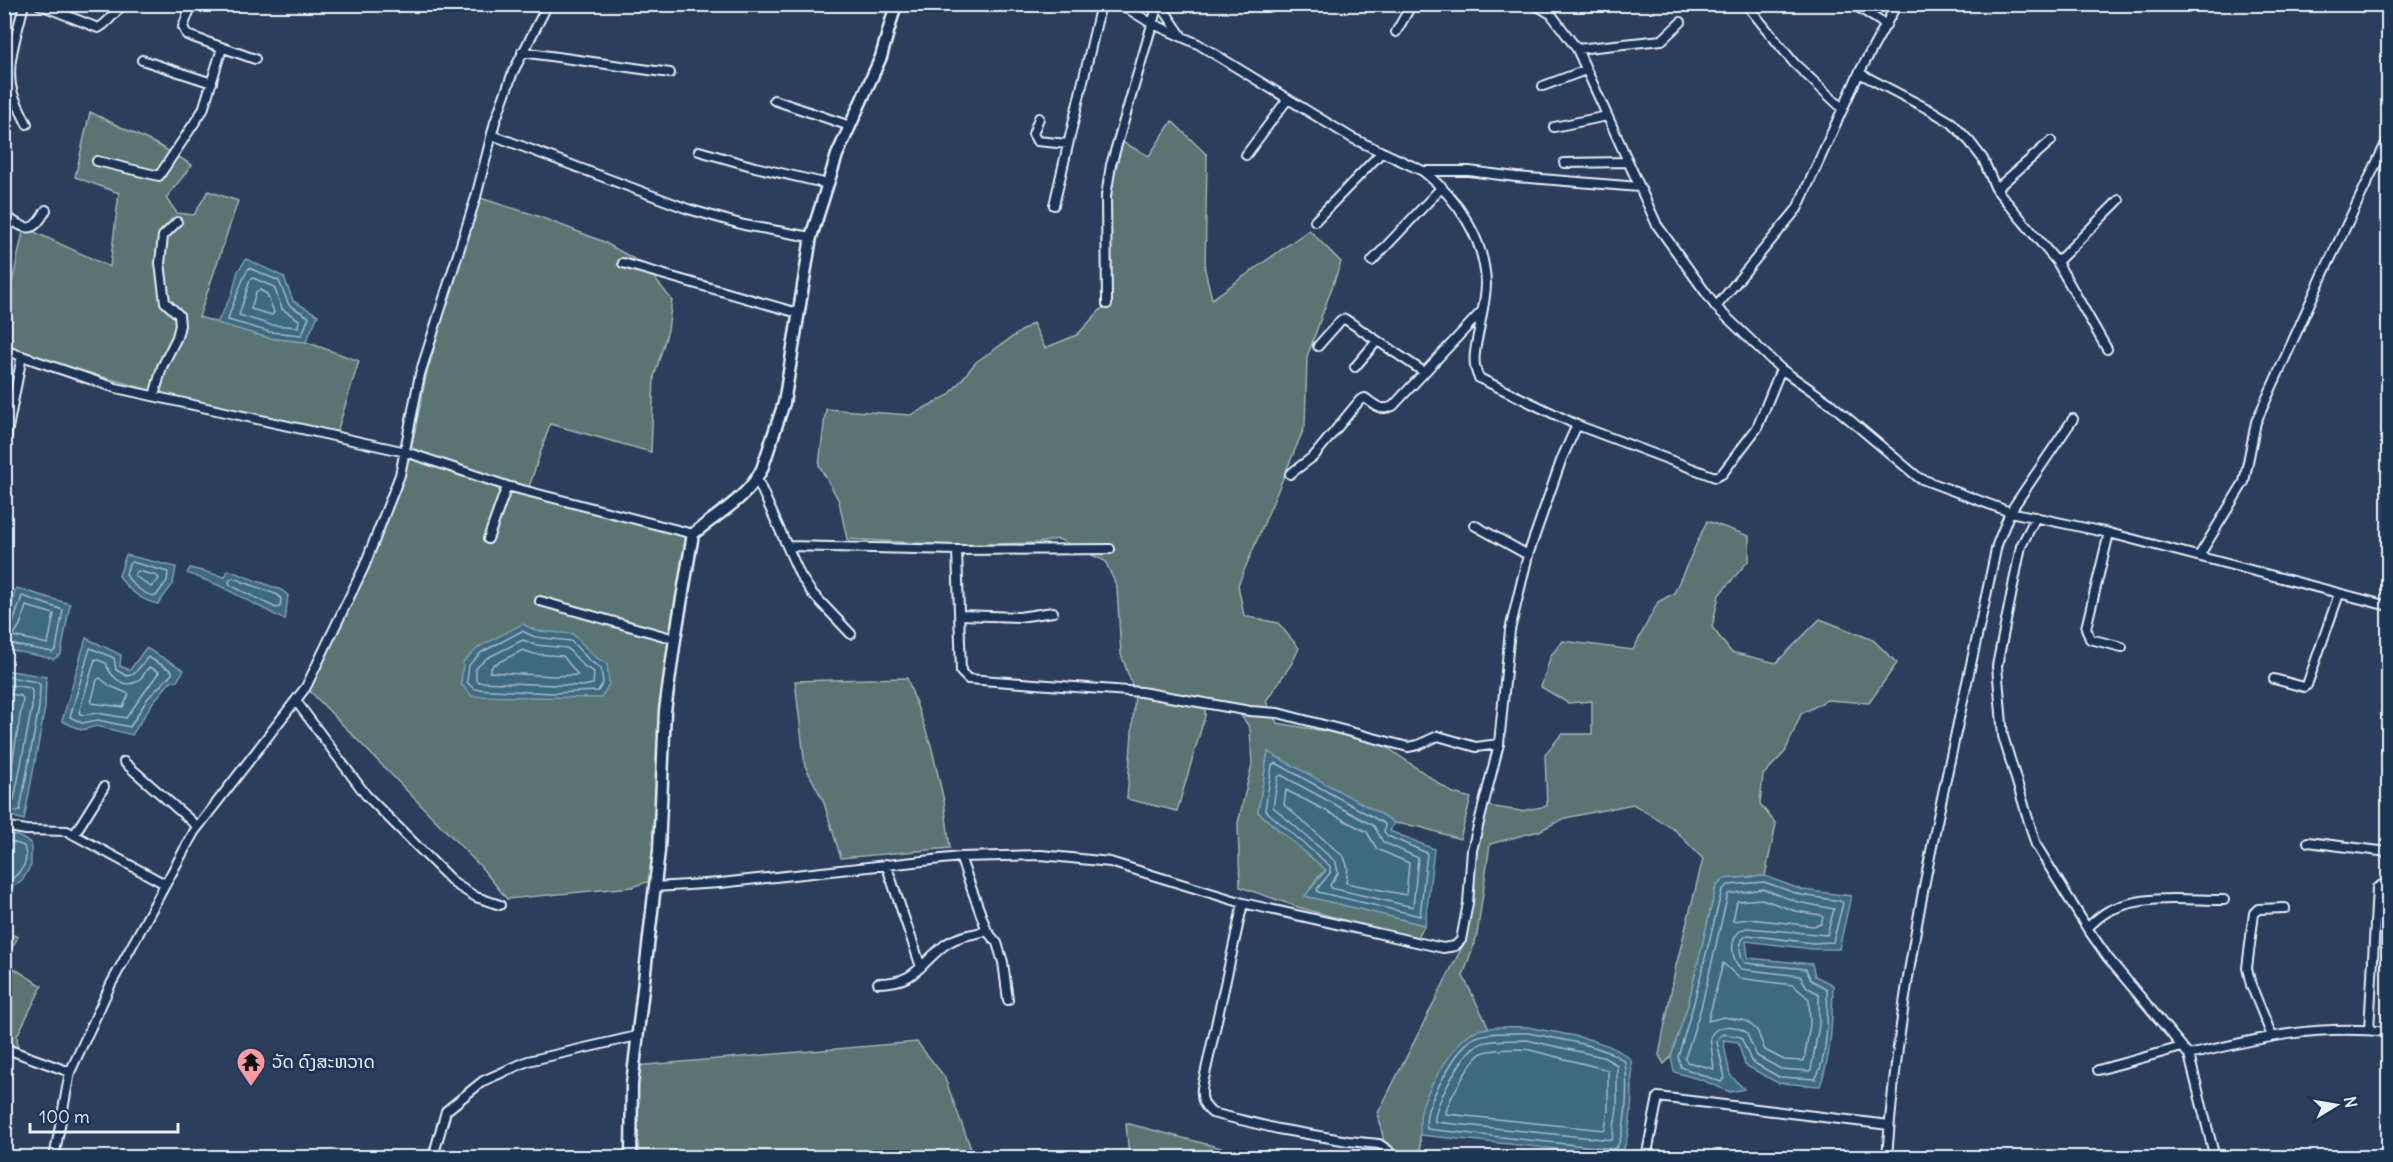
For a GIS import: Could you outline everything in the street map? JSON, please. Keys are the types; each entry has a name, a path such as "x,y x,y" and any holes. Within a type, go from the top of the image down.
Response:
{"street":[{"path":"24,4 10,77 13,93 27,124"},
{"path":"38,4 98,28 102,27 124,4"},
{"path":"192,4 184,31 187,35 255,59"},
{"path":"54,1158 70,1072 111,984 198,827 306,687 364,567 400,475 420,374 476,197 492,135 513,72 548,4"},
{"path":"631,1158 632,1084 655,887 662,800 665,711 693,534 741,497 757,479 772,442 784,403 811,237 837,155 880,57 896,4"},
{"path":"1054,205 1101,4"},
{"path":"1120,4 1151,23 1181,35 1352,138 1423,171 1442,187 1455,202 1474,234 1482,256 1486,284 1474,362 1479,378 1577,425 1718,477 1757,428 1781,369"},
{"path":"1107,304 1106,196 1111,165 1151,23 1159,4"},
{"path":"1159,4 1181,35"},
{"path":"1396,32 1412,4"},
{"path":"1534,4 1551,14 1577,49 1657,225 1716,307 1781,369 1831,404 1919,478 2010,512 2109,533 2388,606"},
{"path":"1746,4 1794,63 1843,109"},
{"path":"1853,4 1886,25"},
{"path":"1716,307 1797,209 1859,73 1897,4"},
{"path":"1978,4 1985,4"},
{"path":"1577,49 1662,40 1681,22"},
{"path":"97,161 159,176 203,111 222,48"},
{"path":"522,52 670,73"},
{"path":"142,60 212,83"},
{"path":"1543,86 1586,70"},
{"path":"1859,73 1952,123 1983,159 1996,189 2057,262 2107,349"},
{"path":"774,100 850,126"},
{"path":"1246,155 1287,100"},
{"path":"1554,127 1607,116"},
{"path":"1039,118 1033,134 1037,141 1068,144"},
{"path":"492,135 688,209 744,225 811,237"},
{"path":"2199,556 2244,482 2256,422 2388,139"},
{"path":"1996,189 2051,141"},
{"path":"699,151 828,184"},
{"path":"1315,221 1382,152"},
{"path":"1564,163 1627,162"},
{"path":"1423,171 1469,171 1640,187"},
{"path":"1372,261 1442,187"},
{"path":"2057,262 2119,200"},
{"path":"4,215 21,226 31,228 39,224 46,210"},
{"path":"154,396 162,367 177,337 180,324 179,315 165,302 160,263 163,236 177,222"},
{"path":"623,263 798,313"},
{"path":"1290,474 1314,456 1360,400 1365,398 1378,408 1386,409 1393,406 1483,310"},
{"path":"1318,345 1341,320 1345,319 1424,372"},
{"path":"1355,367 1377,341"},
{"path":"4,350 116,388 406,452 507,486 693,534"},
{"path":"4,449 22,356"},
{"path":"1887,1158 1891,1092 1918,913 1997,545 2010,512 2073,420"},
{"path":"655,887 720,883 960,857 1041,855 1110,862 1242,903 1443,948 1455,946 1461,940 1468,903 1472,850 1499,744 1510,630 1528,555 1562,458 1577,425"},
{"path":"757,479 789,546 800,575 812,593 850,634"},
{"path":"488,539 507,486"},
{"path":"2036,517 2021,546 1997,666 2003,736 2036,845 2108,958 2189,1055 2215,1158"},
{"path":"1474,525 1528,555"},
{"path":"2109,533 2086,628 2090,639 2122,646"},
{"path":"789,546 957,550 1110,549"},
{"path":"957,550 961,672 968,679 1141,692 1278,713 1408,747 1438,736 1476,747 1499,744"},
{"path":"2274,679 2298,686 2307,685 2339,594"},
{"path":"540,601 675,639"},
{"path":"960,615 1019,616 1053,612"},
{"path":"296,701 366,795 455,884 476,897 500,905"},
{"path":"124,762 198,827"},
{"path":"74,835 104,788"},
{"path":"4,826 26,830 67,831 165,884"},
{"path":"2308,842 2388,852"},
{"path":"960,857 987,931 997,943 1003,962 1008,1000"},
{"path":"886,864 921,967"},
{"path":"2368,1030 2377,888 2388,878"},
{"path":"2087,928 2100,915 2113,908 2138,901 2224,900"},
{"path":"1242,903 1202,1088 1201,1098 1205,1107 1212,1113 1278,1129 1348,1142 1379,1144 1389,1150 1394,1158"},
{"path":"2272,1036 2250,985 2247,968 2254,913 2258,909 2285,908"},
{"path":"878,983 896,983 908,979 945,945 956,938 987,931"},
{"path":"2189,1055 2272,1036 2323,1029 2388,1032"},
{"path":"437,1158 435,1150 446,1111 483,1081 528,1061 638,1036"},
{"path":"2098,1070 2182,1047"},
{"path":"4,1048 70,1072"},
{"path":"1646,1158 1658,1097 1889,1125"}],"green space":[{"path":"90,112 160,146 192,165 166,198 177,213 194,215 208,191 238,201 199,317 269,338 306,342 359,361 336,435 254,414 181,399 5,349 4,301 11,288 24,227 110,267 119,193 75,177"},
{"path":"1172,121 1207,155 1205,270 1212,299 1309,230 1341,262 1307,357 1305,426 1238,585 1244,616 1278,623 1299,648 1292,663 1266,701 1277,723 1330,732 1385,746 1453,793 1471,798 1460,839 1420,827 1394,823 1268,752 1258,812 1326,870 1317,878 1306,896 1425,925 1416,940 1301,908 1240,887 1238,823 1252,764 1250,728 1237,710 1205,708 1205,716 1177,811 1127,799 1135,693 1121,654 1117,587 1105,561 1058,539 1038,543 949,545 847,539 839,501 819,465 826,409 911,415 949,395 976,362 1033,323 1045,348 1077,335 1104,306 1105,209 1118,140 1149,156"},
{"path":"477,197 535,215 602,241 643,264 672,300 668,330 654,377 651,452 550,424 529,487 696,534 667,714 656,879 632,887 507,899 481,867 308,689 366,569 399,489 410,454 426,377"},
{"path":"1707,521 1749,536 1749,560 1719,595 1712,627 1731,652 1776,663 1820,619 1873,640 1897,663 1869,703 1827,700 1801,714 1785,752 1763,775 1760,804 1776,824 1765,876 1724,879 1716,887 1688,1005 1671,1057 1664,1064 1659,1055 1676,966 1703,859 1675,830 1633,804 1565,818 1539,831 1490,844 1477,935 1463,976 1489,1028 1472,1032 1420,1135 1421,1157 1387,1157 1378,1113 1462,947 1477,840 1488,806 1521,811 1547,806 1545,754 1562,734 1592,734 1592,701 1568,703 1541,687 1551,655 1563,641 1633,650 1658,602 1674,593"},
{"path":"907,678 931,745 944,801 950,848 841,858 823,800 805,766 795,681"},
{"path":"5,932 18,937 5,961"},
{"path":"4,962 42,986 17,1036 18,1050 5,1045"},
{"path":"917,1042 944,1076 974,1157 631,1158 635,1066"},
{"path":"1126,1123 1248,1155 1248,1157 1129,1157"}],"water":[{"path":"246,259 284,277 293,301 318,315 306,342 269,338 217,323 232,294 238,271"},
{"path":"126,555 176,567 173,584 158,604 136,594 119,576"},
{"path":"190,568 225,577 228,570 281,590 288,595 285,620 220,586 187,573"},
{"path":"16,588 70,604 61,654 54,659 5,649 5,630"},
{"path":"522,624 537,631 573,634 594,656 607,664 609,684 601,698 472,696 461,684 463,662 479,647"},
{"path":"86,638 121,655 120,666 130,670 146,648 184,670 177,681 171,681 153,702 132,735 97,726 81,730 62,721"},
{"path":"5,670 46,677 45,708 24,820 5,814"},
{"path":"1268,752 1381,814 1394,823 1390,831 1434,849 1425,925 1305,896 1326,870 1258,812"},
{"path":"5,833 18,836 31,843 31,865 22,881 13,886 5,904"},
{"path":"1765,876 1802,890 1851,896 1839,949 1812,949 1746,941 1748,958 1812,964 1815,976 1833,985 1829,1049 1820,1086 1778,1083 1745,1065 1738,1042 1723,1040 1730,1075 1744,1089 1730,1092 1702,1080 1674,1072 1671,1057 1688,1005 1716,887 1724,879"},
{"path":"1528,1027 1597,1042 1622,1053 1631,1060 1629,1129 1623,1151 1615,1155 1420,1135 1420,1115 1428,1093 1450,1056 1466,1037 1486,1028"}],"place":[{"name":"ວັດ ດົງສະຫວາດ","path":"251,1088"}]}
